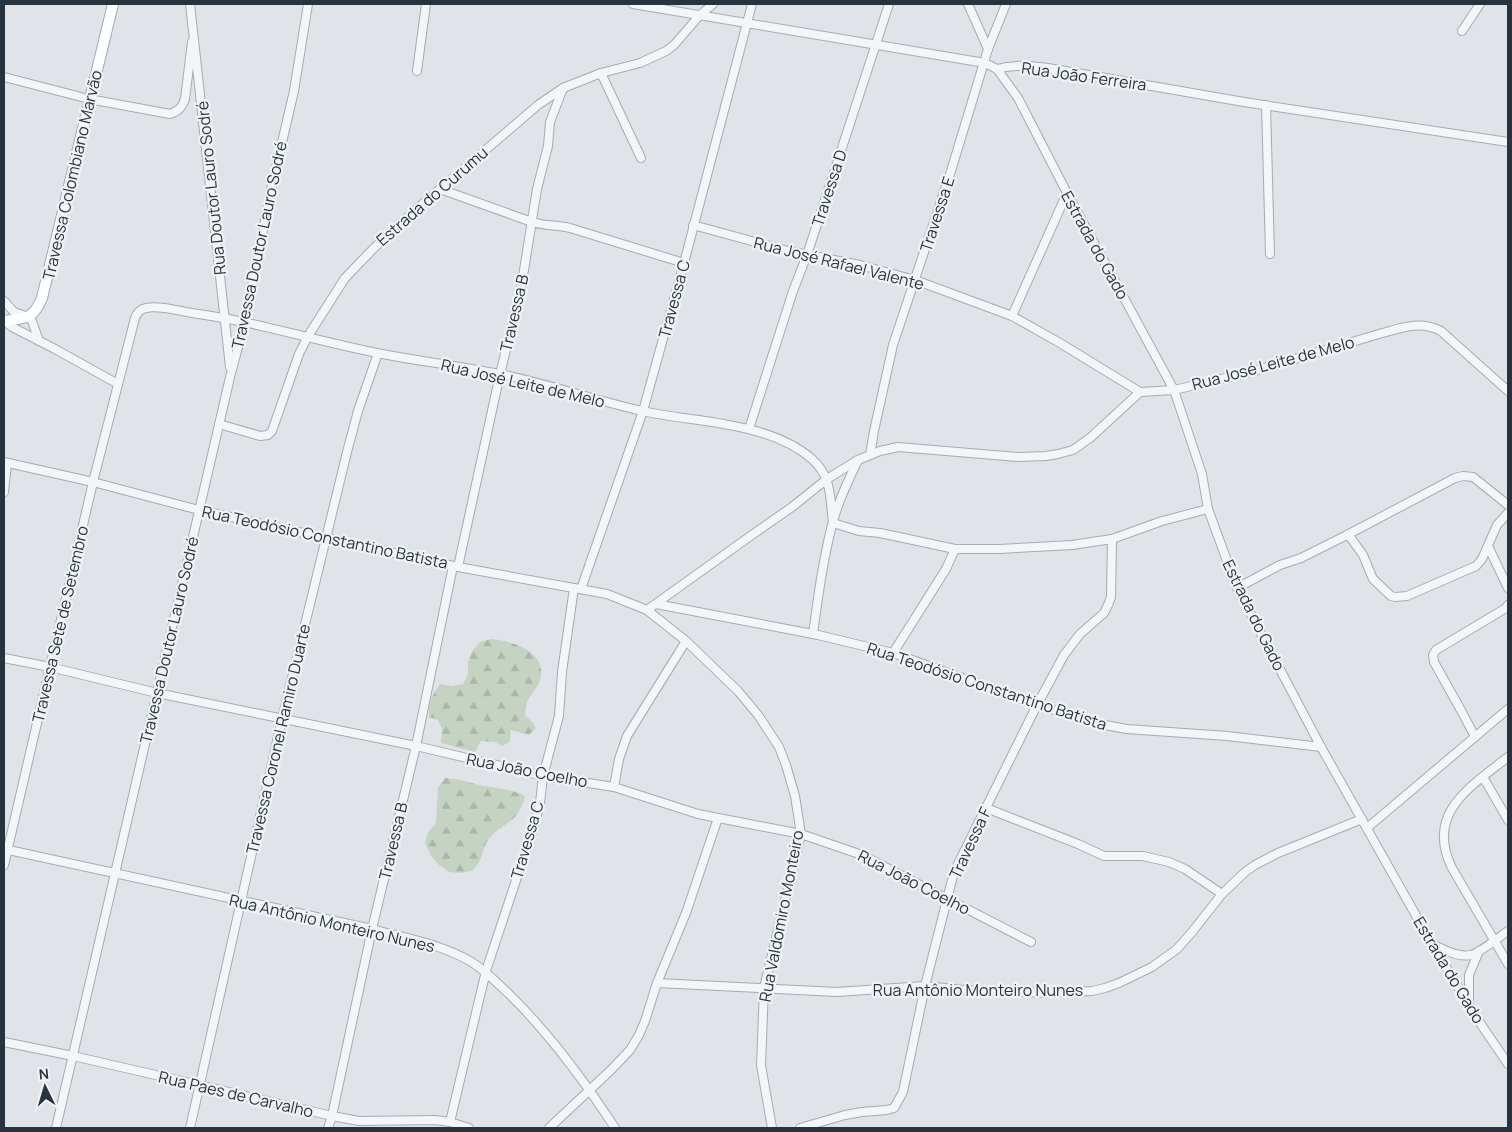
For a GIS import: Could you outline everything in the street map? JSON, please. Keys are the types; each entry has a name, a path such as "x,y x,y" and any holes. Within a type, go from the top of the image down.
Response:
{"main road":[{"name":"Travessa Colombiano Marvão","path":"28,317 39,306 46,287 112,4"},
{"path":"4,321 28,317"}],"street":[{"name":"Rua Doutor Lauro Sodré","path":"190,4 231,373"},
{"name":"Travessa Doutor Lauro Sodré","path":"56,1128 219,424 245,322 272,185 294,91 308,4"},
{"path":"417,71 426,4"},
{"path":"633,4 985,63 997,69"},
{"name":"Estrada do Curumu","path":"219,424 260,436 269,434 272,431 299,354 308,336 345,278 361,260 522,117 563,88 601,73 640,63 666,51 713,4"},
{"name":"Travessa C","path":"450,1122 486,971 540,803 543,776 559,716 563,663 577,589 643,411 752,4"},
{"name":"Travessa D","path":"749,429 888,4"},
{"path":"968,4 988,49"},
{"name":"Travessa E","path":"870,455 893,345 951,171 988,49 1006,4"},
{"path":"1462,31 1480,4"},
{"path":"4,77 89,99 170,114 182,107 185,99 193,31"},
{"name":"Rua João Ferreira","path":"997,69 1022,65 1048,68 1266,105 1508,142"},
{"name":"Estrada do Gado","path":"997,69 1018,98 1067,193 1174,390 1202,474 1208,509 1237,588 1320,747 1432,944 1508,1064"},
{"path":"601,73 641,158"},
{"name":"Travessa B","path":"328,1128 372,929 521,289 537,189 548,146 550,122 563,88"},
{"path":"1266,105 1270,254"},
{"path":"440,189 532,222 570,228 684,263"},
{"path":"1012,316 1067,193"},
{"name":"Rua José Rafael Valente","path":"693,225 788,251 860,265 915,280 1012,316 1140,392"},
{"path":"4,301 14,312 28,317 34,325 40,341"},
{"name":"Rua José Leite de Melo","path":"136,318 140,311 147,308 225,317 378,354 500,374 643,411 749,429 787,443 800,450 818,465 827,479"},
{"name":"Travessa Sete de Setembro","path":"4,864 5,850 93,482 136,318"},
{"path":"4,321 118,384"},
{"name":"Rua José Leite de Melo","path":"1140,392 1174,390 1247,373 1379,334 1420,324 1431,326 1441,331 1508,391"},
{"name":"Travessa Coronel Ramiro Duarte","path":"192,1127 240,901 282,719 353,427 378,354"},
{"path":"647,610 792,507 827,479 858,460 898,447 1018,457 1058,454 1073,450 1090,438 1140,392"},
{"path":"813,634 821,579 833,523 846,486 858,460"},
{"path":"4,492 5,462"},
{"name":"Rua Teodósio Constantino Batista","path":"5,462 93,482 199,510 326,538 456,566 606,594 647,610"},
{"path":"1237,588 1280,565 1301,558 1455,478 1463,476 1473,477 1508,505"},
{"path":"827,479 833,523"},
{"path":"833,523 859,531 880,533 956,549 999,549 1072,545 1112,539 1162,521 1208,509"},
{"path":"1348,534 1363,555 1373,579 1395,598 1408,596 1476,566 1482,559 1497,524 1508,514"},
{"name":"Travessa F","path":"800,1128 845,1115 894,1108 903,1092 925,986 954,872 1064,655 1080,634 1104,613 1108,605 1111,597 1112,539"},
{"path":"1488,546 1508,588"},
{"path":"893,653 942,576 956,549"},
{"name":"Rua Teodósio Constantino Batista","path":"656,604 813,634 893,653 1037,705 1105,725 1320,747"},
{"path":"1475,737 1434,662 1433,655 1436,650 1508,605"},
{"name":"Rua Valdomiro Monteiro","path":"647,610 686,641 738,691 758,715 774,739 782,756 795,796 801,834 764,988 760,1065 772,1128"},
{"path":"614,787 618,759 626,736 686,641"},
{"name":"Rua João Coelho","path":"4,658 157,693 416,746 543,776 614,787 698,814 801,834 862,855 1031,942"},
{"path":"1366,828 1508,709"},
{"path":"1508,757 1483,777 1452,807 1445,824 1444,845 1446,857 1508,964"},
{"path":"1483,777 1508,820"},
{"path":"986,808 1104,856 1143,856 1169,862 1185,869 1222,894"},
{"path":"549,1128 630,1050 645,1021 686,913 718,818"},
{"name":"Rua Antônio Monteiro Nunes","path":"658,983 836,992 925,986 982,991 1048,993 1092,991 1112,986 1136,976 1177,949 1222,894 1245,872 1267,858 1362,819"},
{"name":"Rua Antônio Monteiro Nunes","path":"5,850 372,929 423,942 452,952 486,971 526,1011 590,1090 615,1128"},
{"path":"1432,944 1452,953 1471,955 1508,931"},
{"path":"1469,1005 1469,975 1479,951"},
{"name":"Rua Paes de Carvalho","path":"4,1042 359,1121 421,1120 450,1122 469,1128"}],"green space":[{"path":"492,639 520,646 535,657 540,664 539,683 528,700 525,715 536,728 529,735 511,730 510,742 502,746 495,742 481,741 475,752 441,743 442,729 438,720 429,717 429,707 433,696 440,684 452,686 463,684 468,674 468,662 472,651 480,642"},
{"path":"445,778 509,790 525,796 514,818 488,840 478,863 472,871 449,872 431,856 425,843 428,832 436,823 438,788"}]}
